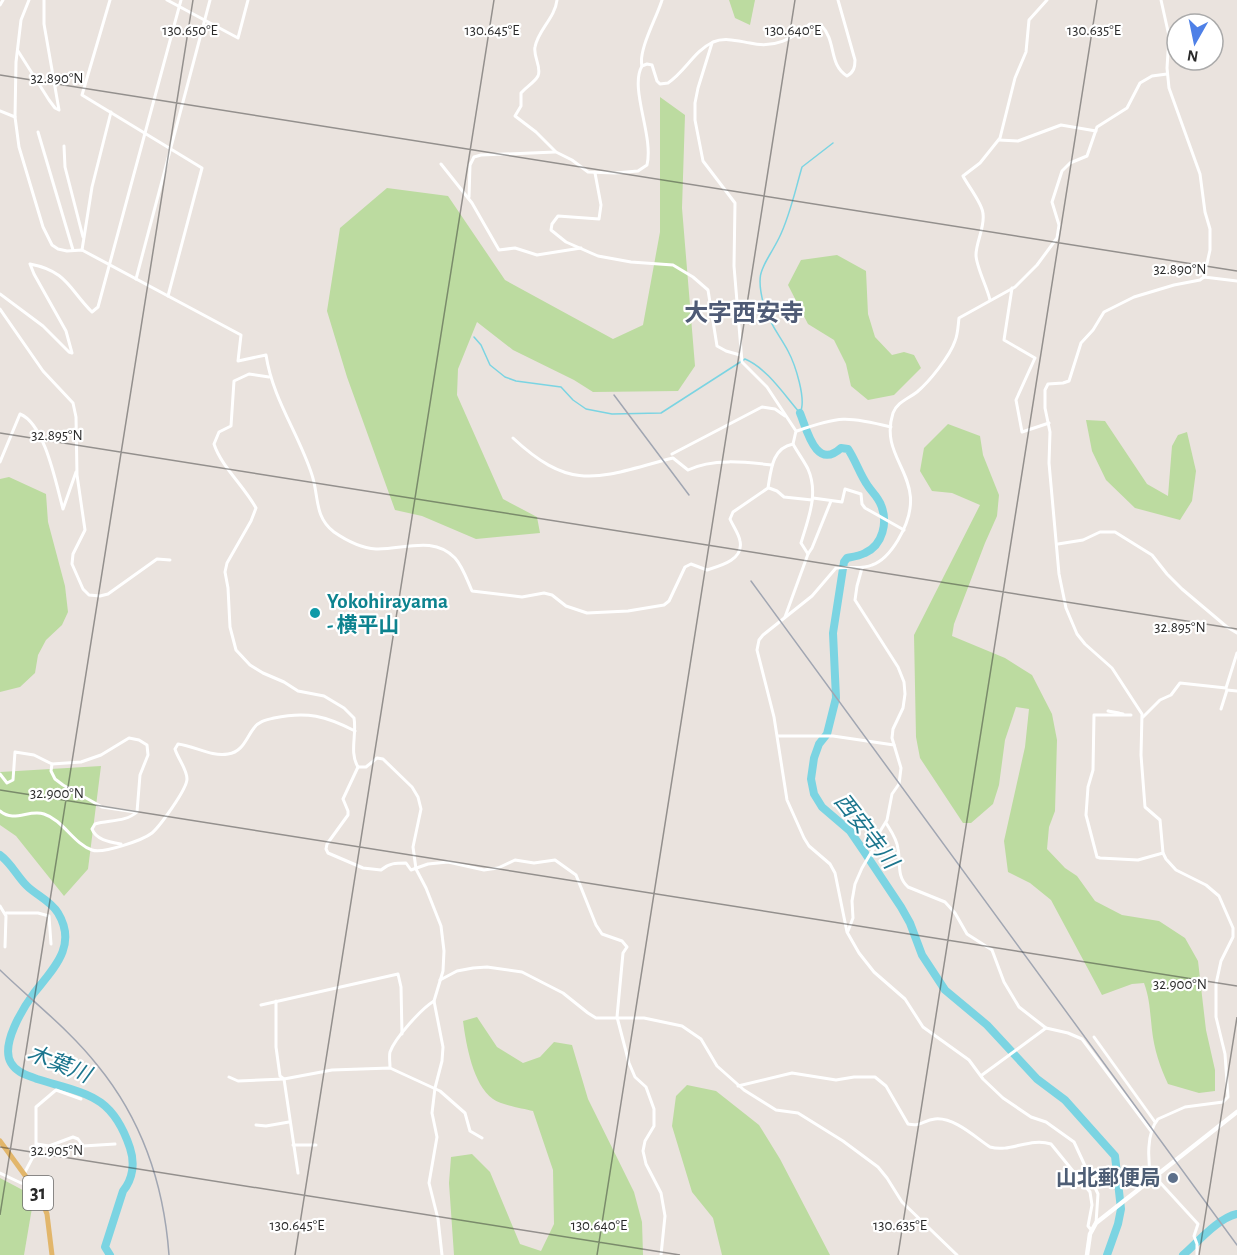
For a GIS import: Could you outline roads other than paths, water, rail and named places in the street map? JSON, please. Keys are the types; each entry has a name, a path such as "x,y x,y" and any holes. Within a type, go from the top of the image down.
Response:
{"main road":[{"path":"1087,1255 1096,1223 1237,1112"},
{"name":"31","path":"0,1141 33,1185 47,1214 52,1255"}],"street":[{"path":"0,5 3,0"},
{"path":"29,0 21,20 17,50 15,117 28,180 43,227 52,245 58,249 82,250 241,335 238,361 266,356 269,377 303,449 313,478 318,510 327,527 360,546 376,549 421,544 441,548 456,560 472,591 522,597 544,593 566,606 587,613 628,611 664,605 669,601 685,567 691,564 707,570 731,561 740,552 741,543 730,519 733,512 768,488 774,458 784,447 793,444"},
{"path":"17,50 49,100 59,110 44,24 44,0"},
{"path":"110,0 82,95 202,168 168,296"},
{"path":"167,0 238,38 248,0"},
{"path":"0,294 44,326 72,353 66,331 30,264 43,266 66,279 92,312 101,302 181,0"},
{"path":"136,279 210,0"},
{"path":"557,0 556,9 539,36 535,47 540,70 538,77 522,93 521,106 515,116 536,132 556,152 588,172 595,173 639,171 647,165 649,144 638,86 639,72 642,66 643,51 663,0"},
{"path":"642,66 652,65 657,81 660,84 668,84 701,50 712,43 729,40 766,45 782,42 796,36 810,24 821,25 828,33 839,71 847,76 852,74 855,60 838,0"},
{"path":"990,300 975,255 984,216 982,208 963,176 980,163 999,140 1015,78 1026,52 1029,20 1047,0"},
{"path":"1161,0 1169,36 1167,74 1171,96 1185,129 1203,185 1210,235 1204,278"},
{"path":"712,43 698,88 695,120 704,161 735,203 734,266 742,362 767,387 796,431 793,444 808,470 812,484 812,499 801,543 808,554"},
{"path":"1096,1223 1098,1194 1074,1142 1046,1122 1031,1117 1003,1098 981,1076 969,1059 923,1027 905,999 874,972 859,953 847,932 835,873 830,864 804,838 787,800 778,736 757,650 759,640 812,596 836,568 862,568 873,565 893,548 904,530 911,510 911,494 908,480 892,447 893,413 898,405 918,392 952,349 956,340 959,318 1027,277 1057,238 1059,225 1052,202 1057,182 1065,166 1087,156 1096,131 1104,122 1127,108 1140,82 1152,76 1167,74"},
{"path":"0,111 15,117"},
{"path":"82,250 92,187 111,112"},
{"path":"999,140 1018,141 1061,125 1096,131"},
{"path":"38,132 73,250"},
{"path":"64,146 65,167 83,238"},
{"path":"469,199 470,165 474,157 492,154 556,152"},
{"path":"441,164 469,199 499,250 515,248 537,255 583,248"},
{"path":"595,173 601,205 599,219 558,216 550,228 561,239 608,259 673,266 693,277 708,290 717,346 740,355"},
{"path":"1197,1255 1195,1238 1198,1224 1153,1177 1150,1169 1151,1132 1155,1122 1167,1114 1185,1107 1217,1104 1228,1099 1225,1054 1216,1017 1216,984 1221,961 1234,934 1233,928 1220,896 1206,885 1176,870 1163,853 1160,820 1145,807 1141,755 1142,716 1112,668 1077,634 1066,609 1060,582 1050,467 1049,423 1045,408 1046,386 1069,381 1081,344 1094,330 1102,314 1114,306 1134,297 1204,278 1237,281"},
{"path":"1012,288 1004,340 1035,358 1016,400 1022,432 1049,423"},
{"path":"0,309 37,364 74,403 77,467 85,530 72,560 83,589 89,595 108,594 157,559 170,560"},
{"path":"269,377 249,374 234,381 231,426 219,432 214,444 224,464 249,495 256,508 227,563 225,572 232,637 236,650 242,657 263,673 298,691 324,696 344,708 354,718 353,749 354,761 358,767"},
{"path":"672,454 762,407 775,409 786,417"},
{"path":"0,462 20,414 30,421 41,441 52,469 63,509 77,467"},
{"path":"796,431 843,418 859,419 891,427"},
{"path":"513,438 530,454 570,476 597,477 673,458 688,470 695,466 735,462 772,465"},
{"path":"768,488 784,497 842,502 845,489 861,494 865,508 904,530"},
{"path":"784,618 831,501"},
{"path":"1058,544 1083,540 1100,532 1115,532 1152,555 1182,589 1237,633"},
{"path":"847,932 853,918 852,901 855,884 885,823 892,794 899,784 901,768 892,738 904,701 904,682 898,667 857,605 855,596 862,568"},
{"path":"1221,709 1237,653"},
{"path":"1131,715 1108,711 1142,716 1163,697 1171,694 1180,683 1237,691"},
{"path":"0,811 5,815 16,816 36,812 47,814 89,849 104,852 150,835 185,789 187,779 175,749 178,744 228,754 241,748 254,727 261,721 287,715 319,715 355,731"},
{"path":"1131,715 1094,715 1093,770 1088,787 1086,820 1097,856 1100,858 1138,860 1163,853"},
{"path":"778,736 833,736 894,745"},
{"path":"0,774 7,783 13,780 15,752 34,755 52,764 90,760 129,738 139,740 147,746 148,755 140,775 137,812 132,816 95,824 92,829 93,833 106,841 123,844"},
{"path":"358,767 366,767 377,758 383,759 412,787 421,809 413,847 416,869 441,926 444,951 443,971 434,1001 443,1047 432,1113 437,1137 429,1183 438,1219 442,1255"},
{"path":"52,764 51,771 55,779 102,807 137,812"},
{"path":"358,767 343,799 348,816 327,844 326,849 338,858 363,868 381,870 387,865 397,863 406,863 411,870 428,864 448,862 484,870 493,869 515,860 534,863 555,860 576,875 596,925 602,934 622,941 627,947 622,953 617,1017 629,1063 635,1077 646,1087 654,1109 654,1126 645,1141 643,1151 646,1164 661,1193 665,1216 661,1255"},
{"path":"885,823 896,841 899,851 900,877 904,883 908,887 945,902 955,913 967,934 992,950 1004,982 1019,1007 1046,1028 1082,1039 1151,1132"},
{"path":"0,906 6,913 5,947"},
{"path":"6,913 49,916 51,944"},
{"path":"440,980 457,971 473,968 487,967 522,972 563,993 596,1018 644,1018 682,1026 701,1039 717,1066 738,1086 776,1110 798,1113 878,1167 908,1209 932,1229 957,1255"},
{"path":"261,1005 398,974 401,987 402,1034"},
{"path":"276,1001 276,1047 280,1076 284,1079 298,1173"},
{"path":"390,1068 390,1053 402,1034 420,1012 434,1001"},
{"path":"981,1076 1046,1028"},
{"path":"1094,1037 1155,1122"},
{"path":"230,1077 238,1081 284,1079 332,1070 390,1068 435,1088 465,1113 470,1131 482,1138"},
{"path":"738,1086 792,1073 836,1080 861,1076 875,1077 886,1086 908,1124 921,1125 933,1119 950,1121 996,1149 1035,1142 1051,1144 1090,1192 1092,1205 1088,1226 1092,1231"},
{"path":"24,1174 36,1151 36,1107 56,1090 81,1099"},
{"path":"256,1125 266,1126 289,1122"},
{"path":"37,1144 49,1146 73,1137 78,1139 83,1146 115,1144"},
{"path":"294,1145 316,1145"},
{"path":"0,1173 21,1183 33,1185"}],"waterway":[{"path":"474,337 481,345 490,365 505,377 516,381 561,387 573,400 586,409 612,414 661,413 745,359 761,369 800,413 802,400 797,373 788,351 766,312 761,294 760,276 786,221 802,167 833,143"},
{"name":"西安寺川","path":"800,413 809,438 819,452 825,455 832,454 841,448 848,449 865,482 880,502 884,519 884,526 876,545 865,553 847,558 844,562 833,633 836,698 827,734 819,744 814,758 811,779 814,794 822,807 850,831 865,853 901,907 910,923 922,955 945,990 987,1025 1037,1079 1065,1100 1115,1156 1121,1209 1107,1255"},
{"name":"木葉川","path":"0,855 27,886 55,909 63,925 65,936 61,956 29,1000 14,1027 8,1047 11,1063 26,1075 83,1093 106,1106 123,1130 130,1148 133,1165 131,1176 123,1191 105,1247 110,1255"},
{"path":"1183,1255 1215,1226 1237,1214"}],"railway":[{"path":"614,395 689,495"},
{"path":"751,581 1237,1245"},
{"path":"0,970 87,1053 127,1109 156,1179 169,1255"}],"place":[{"name":"Yokohirayama - 横平山","path":"315,613"},
{"name":"山北郵便局","path":"1173,1178"}],"district":[{"name":"大字西安寺","path":"744,314"}]}
